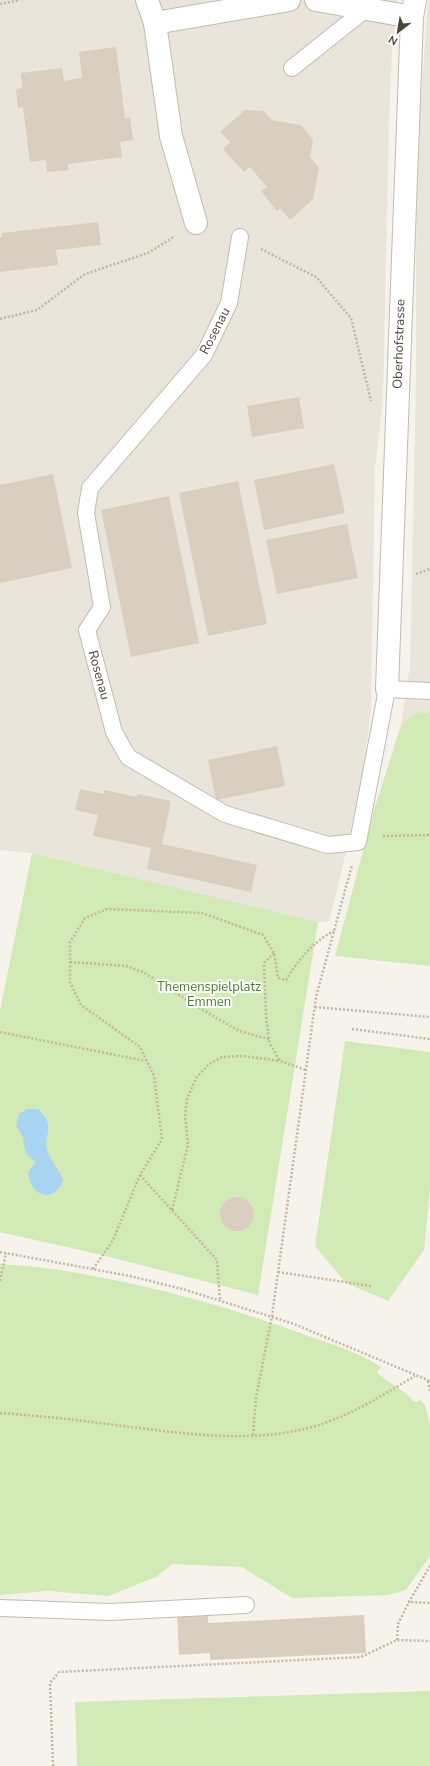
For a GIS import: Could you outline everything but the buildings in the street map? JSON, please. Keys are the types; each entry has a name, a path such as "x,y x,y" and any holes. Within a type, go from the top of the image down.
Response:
{"street":[{"path":"147,0 154,23 171,136 196,223"},
{"path":"154,23 289,0"},
{"path":"316,0 366,9 414,8"},
{"name":"Oberhofstrasse","path":"387,689 414,8"}],"lane":[{"path":"292,68 366,9"},
{"name":"Rosenau","path":"240,237 229,303 204,355 90,488 86,513 102,607 87,630 114,732 128,757 225,814 328,845 358,842"},
{"path":"358,842 387,689 430,691"},
{"path":"0,1608 110,1612 246,1604"}],"path":[{"path":"0,4 20,0"},
{"path":"0,319 37,310 85,274 148,253 196,223"},
{"path":"240,237 316,277 351,318 372,407"},
{"path":"253,1435 256,1398 272,1316 315,1007 358,842 372,836 430,835"},
{"path":"93,1269 114,1240 140,1175 162,1139 154,1076 140,1047 81,1005 70,982 70,942 85,918 107,909 202,912 263,935 274,953 278,978 286,980 295,965 322,937 334,931"},
{"path":"274,953 264,963 266,1016 270,1044 280,1061"},
{"path":"70,962 126,966 143,972 239,1031 269,1040"},
{"path":"315,1007 430,1017"},
{"path":"352,1029 430,1039"},
{"path":"0,1032 146,1061"},
{"path":"172,1210 188,1145 185,1116 187,1099 196,1078 209,1064 222,1057 243,1056 280,1061 306,1070"},
{"path":"140,1175 217,1260 220,1300"},
{"path":"0,1252 137,1278 186,1290 272,1316 429,1381 430,1390"},
{"path":"0,1281 6,1254"},
{"path":"278,1272 371,1286"},
{"path":"0,1413 44,1416 170,1432 224,1436 273,1434 309,1428 360,1408 415,1376"},
{"path":"397,1640 398,1624 430,1566"},
{"path":"409,1602 430,1603"},
{"path":"53,1766 50,1682 59,1672 361,1657 397,1640 430,1641"}],"shaded area":[{"path":"0,0 398,0 392,51 389,122 383,400 375,469 371,710 361,783 329,921 318,922 32,853 0,850"},
{"path":"428,0 430,0 430,713 420,712 413,715 401,725 410,666 416,381 416,250 420,111"}],"green space":[{"path":"420,712 430,713 430,966 335,956 374,810 401,725 413,715"},
{"name":"Themenspielplatz Emmen","path":"32,853 318,922 258,1295 102,1255 0,1232 0,1011"},
{"path":"345,1041 430,1052 430,1188 424,1250 388,1301 346,1283 315,1246"},
{"path":"0,1264 81,1274 129,1283 195,1299 260,1319 343,1348 363,1356 381,1367 377,1373 402,1390 414,1402 421,1400 425,1406 430,1423 430,1556 406,1590 388,1595 292,1598 242,1567 172,1564 156,1577 108,1596 48,1591 0,1595"},
{"path":"430,1691 430,1766 77,1766 75,1702"}],"water":[{"path":"27,1109 38,1109 44,1116 48,1127 46,1142 49,1155 63,1180 59,1188 54,1193 48,1195 38,1192 33,1187 28,1172 36,1162 28,1156 24,1147 23,1137 16,1126 19,1114"}]}
